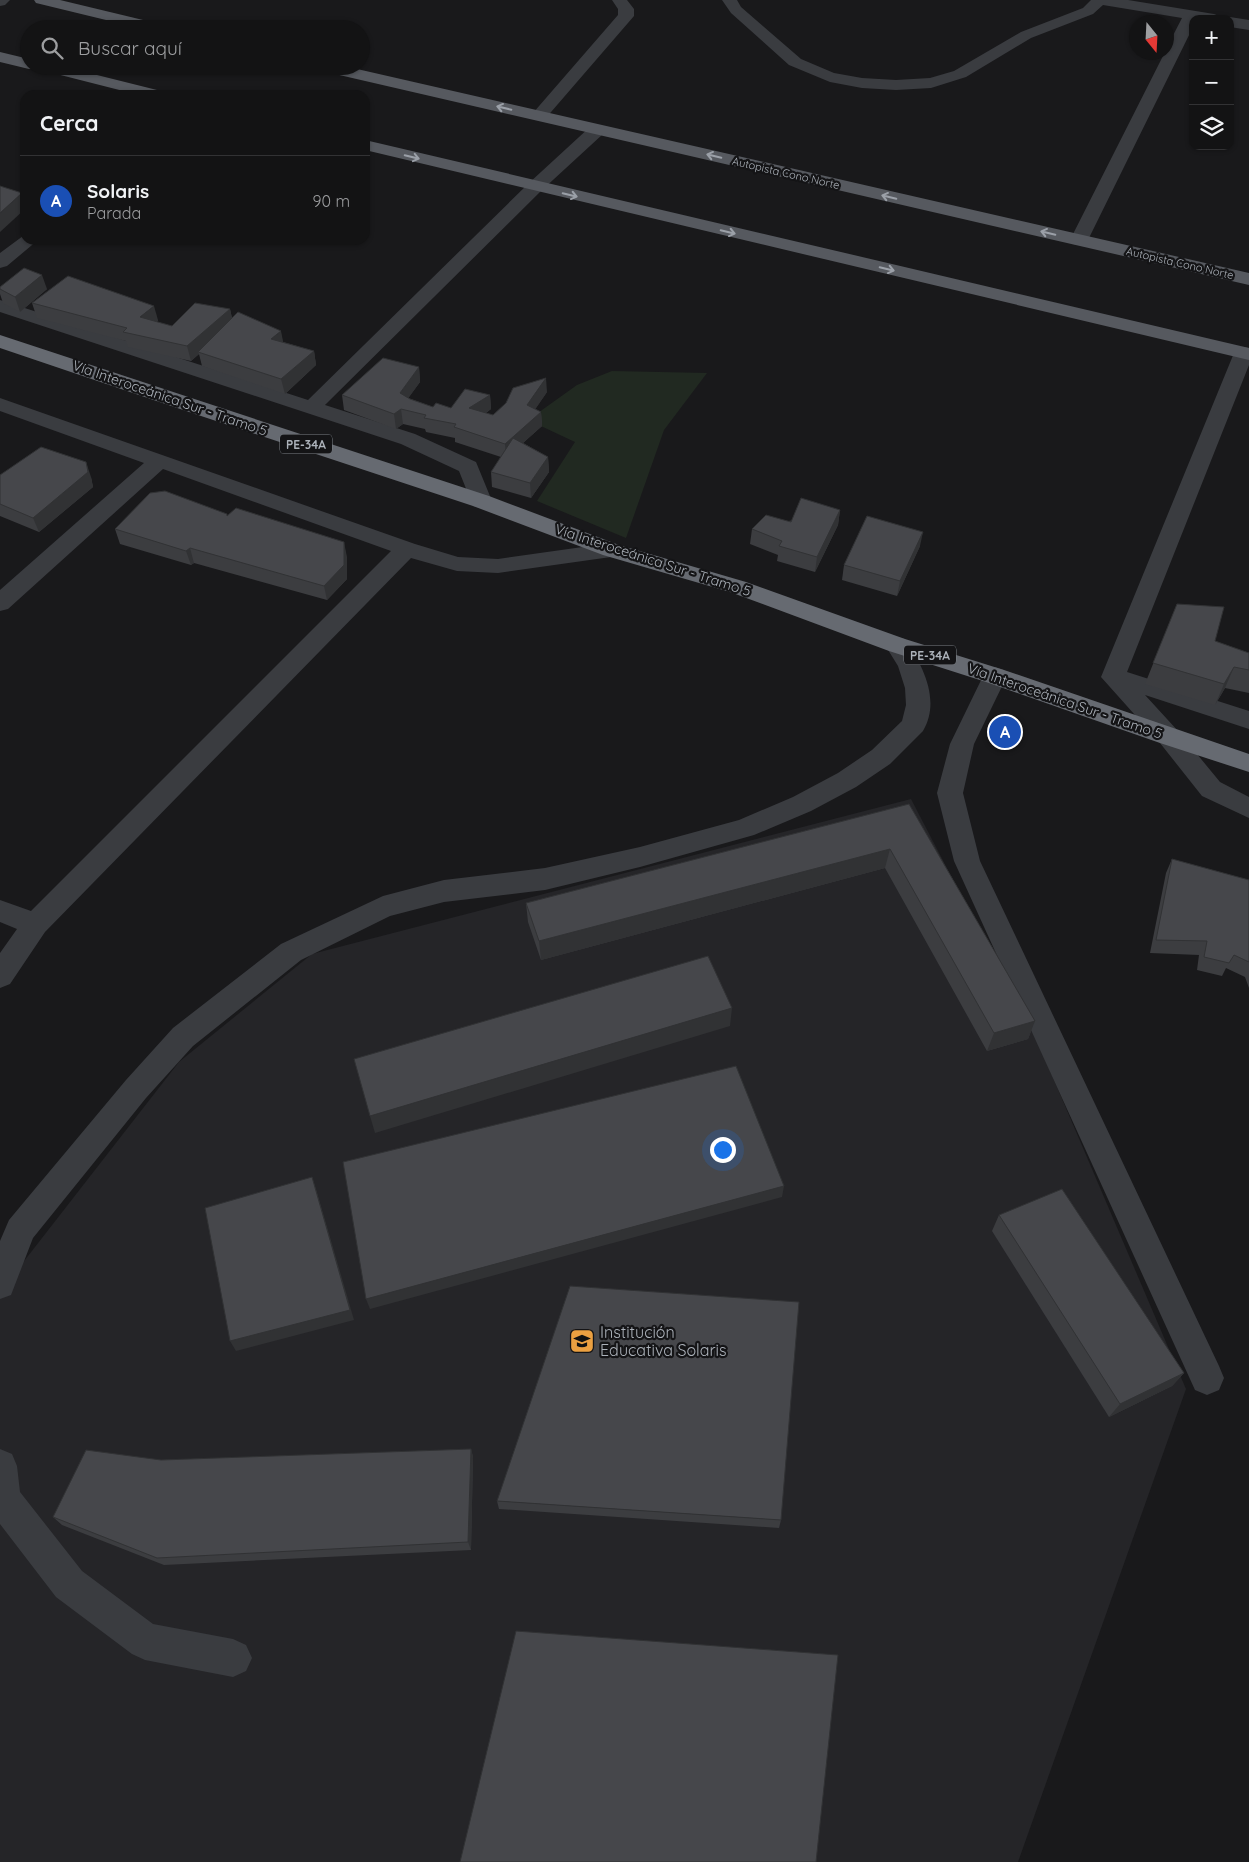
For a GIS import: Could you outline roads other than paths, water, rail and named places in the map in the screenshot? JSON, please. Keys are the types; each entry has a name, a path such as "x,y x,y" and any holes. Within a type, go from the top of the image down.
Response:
{"highway":[{"name":"Vía Interoceánica Sur - Tramo 5","path":"0,341 199,409 481,501 611,550 738,587 897,645 995,676 1169,738 1249,763"}],"main road":[{"path":"41,0 125,20"},
{"path":"0,56 20,62"},
{"path":"77,75 138,90"},
{"name":"Autopista Cono Norte","path":"361,75 1249,279"},
{"path":"370,146 1247,354"}],"street":[{"path":"539,116 626,16 626,9 619,0"},
{"path":"729,0 736,10 795,62 830,77 862,83 896,85 931,83 960,74 1026,35 1088,12 1100,0 1191,15"},
{"path":"1079,240 1189,19"},
{"path":"1234,23 1249,25"},
{"path":"312,407 536,187 597,130"},
{"path":"0,262 22,245"},
{"path":"0,306 408,439 468,467 481,501"},
{"path":"1113,677 1247,354"},
{"path":"0,404 158,462 407,549 457,564 498,566 611,550"},
{"path":"0,603 158,462"},
{"path":"0,976 35,924 407,549"},
{"path":"0,1284 20,1230 136,1089 183,1037 292,952 383,907 444,892 545,879 640,857 745,828 802,804 847,780 874,761 914,725 918,705 917,688 910,666 897,645"},
{"path":"995,676 962,744 950,793 967,861 1207,1378"},
{"path":"1113,677 1249,720"},
{"path":"1113,677 1169,738 1211,789 1249,808"},
{"path":"0,911 35,924"},
{"path":"0,1466 3,1499 69,1584 145,1641 233,1658"}],"place":[{"name":"Solaris","path":"1005,732"},
{"name":"Institución Educativa Solaris","path":"582,1341"}]}
